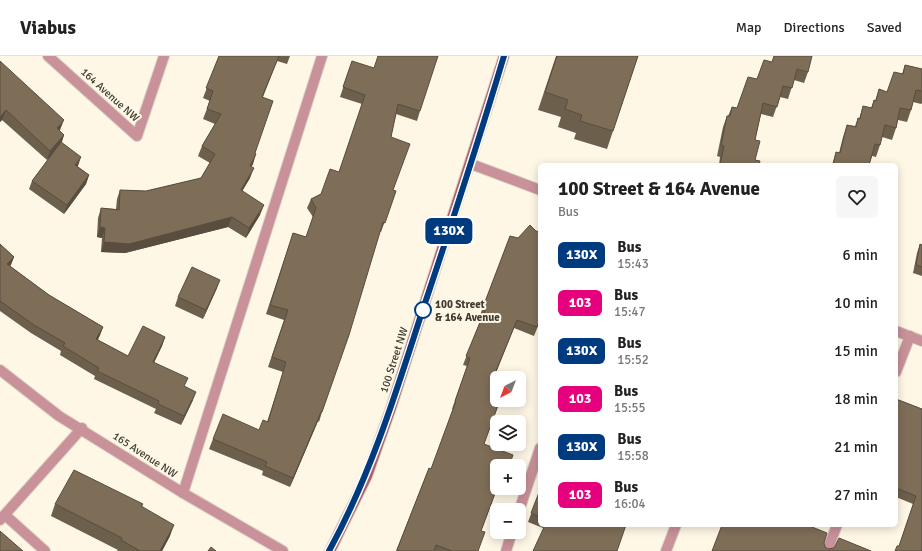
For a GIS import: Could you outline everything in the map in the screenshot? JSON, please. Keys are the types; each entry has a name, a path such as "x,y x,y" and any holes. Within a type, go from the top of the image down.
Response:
{"street":[{"name":"164 Avenue NW","path":"48,56 138,136 164,56"},
{"path":"182,493 322,56"},
{"name":"100 Street NW","path":"330,551 346,521 372,460 394,400 471,164 504,56"},
{"path":"471,164 538,189"},
{"path":"898,332 922,341"},
{"path":"898,367 910,336"},
{"name":"165 Avenue NW","path":"0,370 59,416 82,428 182,493 283,551"},
{"path":"45,551 2,517 82,428"},
{"path":"522,503 538,454"},
{"path":"666,551 675,527"},
{"path":"827,551 836,527"},
{"path":"506,551 510,539"}],"building":[{"path":"219,56 279,56 262,97 273,101 255,153 256,154 250,166 254,168 241,190 264,205 249,228 232,217 129,244 104,242 105,228 100,227 101,208 119,210 120,190 146,191 201,178 215,154 202,146 221,114 207,109 213,91 206,88"},
{"path":"378,56 438,56 420,111 398,104 391,137 410,144 393,190 396,191 385,223 383,222 349,335 322,412 293,478 265,466 267,462 213,439 223,414 259,430 263,420 268,422 286,362 272,357 288,310 270,305 293,233 306,237 316,208 311,199 321,194 330,169 339,172 365,95 343,87 352,61 374,68"},
{"path":"557,56 638,56 613,131 580,121 582,115 565,109 568,100 545,92"},
{"path":"774,56 812,56 808,72 797,69 792,88 783,86 777,107 763,103 755,140 760,141 755,160 760,161 760,163 720,163 724,146 721,146 727,116 730,116 732,107 737,108 748,77 757,79 764,60 772,62"},
{"path":"0,61 64,120 57,128 64,135 50,151 6,110 0,117"},
{"path":"905,65 922,69 922,91 916,90 911,110 900,108 896,128 885,125 880,145 875,144 870,163 833,163 836,152 840,153 847,125 856,127 858,118 860,119 863,106 872,108 874,100 876,101 879,89 887,92 894,72 903,74"},
{"path":"61,142 81,157 75,165 89,175 67,205 32,181"},
{"path":"530,225 538,232 538,325 537,327 517,320 496,371 490,371 490,407 497,407 495,415 490,415 490,428 484,444 490,446 490,451 502,451 513,455 512,459 490,459 490,495 494,495 491,503 490,503 481,531 485,532 478,551 452,551 436,545 434,551 397,550 429,468 431,469 456,401 470,358 466,356 486,308 483,307 510,236 518,238"},
{"path":"0,244 14,257 7,264 49,295 103,327 96,339 128,356 143,326 165,337 153,362 188,378 184,386 196,392 184,416 158,404 159,401 97,371 99,368 63,346 65,343 34,325 0,301"},
{"path":"920,244 922,245 922,267 916,265"},
{"path":"192,267 220,280 206,310 178,297"},
{"path":"898,400 922,409 922,551 895,551 897,546 899,546 916,496 898,489"},
{"path":"74,470 143,504 141,506 174,525 160,551 140,551 121,540 122,538 55,504"},
{"path":"538,495 538,516 531,513"},
{"path":"544,527 625,527 617,551 533,551"},
{"path":"721,527 812,527 827,533 824,543 825,547 828,549 834,548 839,538 871,551 712,551"},
{"path":"0,531 23,551 0,551"},
{"path":"211,547 216,551 208,551"}],"bus line":[{"name":"130X","path":"329,551 346,521 367,476 391,408 471,164 504,56"}],"place":[{"name":"100 Street & 164 Avenue","path":"423,310"}]}
